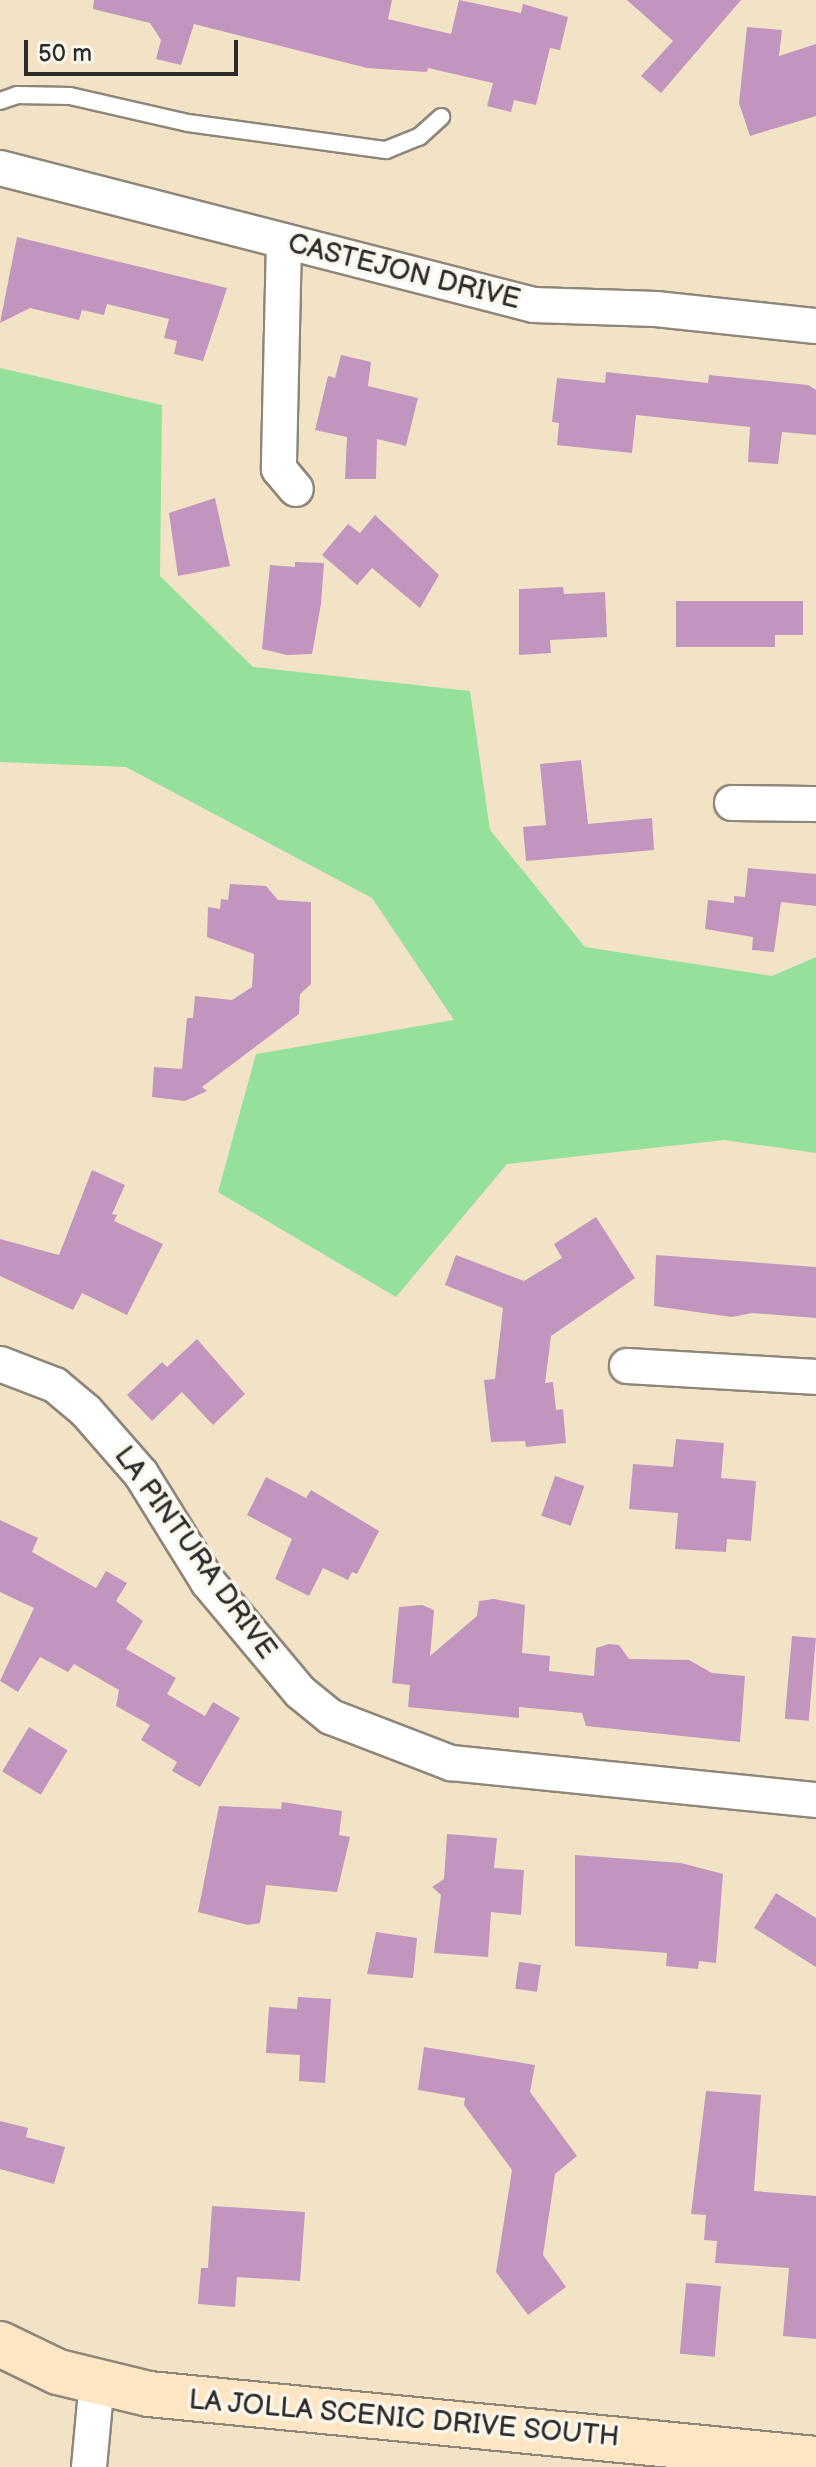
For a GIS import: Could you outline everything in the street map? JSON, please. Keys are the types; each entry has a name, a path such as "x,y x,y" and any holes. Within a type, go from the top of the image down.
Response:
{"street":[{"name":"CASTEJON DRIVE","path":"0,168 534,305 656,309 816,326"},
{"path":"284,241 279,469 296,489"},
{"path":"732,803 816,804"},
{"name":"LA PINTURA DRIVE","path":"0,1364 55,1385 86,1411 141,1474 208,1582 300,1692 331,1717 451,1763 816,1800"},
{"path":"627,1366 816,1377"},
{"name":"LA JOLLA SCENIC DRIVE SOUTH","path":"0,2344 58,2372 149,2394 816,2459"},
{"path":"89,2467 97,2381"}],"lane":[{"path":"0,101 17,95 70,96 188,123 386,150 419,137 441,117"}],"green space":[{"path":"0,368 162,405 160,576 253,667 470,691 490,830 585,947 772,976 816,957 816,1153 724,1140 507,1164 396,1297 218,1192 256,1054 454,1020 372,898 126,767 0,762"}],"building":[{"path":"94,0 392,0 388,19 451,34 459,0 521,13 523,4 568,17 560,50 550,48 536,105 514,100 511,112 487,106 493,83 428,68 427,72 367,68 194,24 181,65 156,59 161,40 150,23 93,9"},
{"path":"627,0 741,0 661,93 641,76 673,41"},
{"path":"747,27 782,30 779,56 816,44 816,116 750,136 739,103"},
{"path":"17,237 227,288 203,361 174,354 177,341 164,338 169,319 107,304 104,315 82,310 79,320 30,308 0,323"},
{"path":"341,355 371,362 368,386 418,398 406,446 377,439 376,479 345,479 347,437 315,430 328,376 335,378"},
{"path":"606,372 708,383 709,375 808,385 816,390 816,435 782,432 778,464 748,462 750,427 636,415 632,453 557,445 559,423 552,422 557,378 605,383"},
{"path":"215,498 230,566 178,576 169,513"},
{"path":"375,515 439,575 420,608 372,568 357,585 322,555 348,524 360,533"},
{"path":"295,562 324,563 312,654 287,655 262,649 270,565 295,567"},
{"path":"563,587 564,594 605,592 607,637 550,640 551,653 519,655 519,589"},
{"path":"676,601 803,601 803,635 775,635 775,647 676,647"},
{"path":"581,760 588,824 652,818 654,850 526,861 523,827 546,825 540,764"},
{"path":"748,868 816,874 816,906 781,902 774,952 752,950 753,937 705,929 708,900 734,903 734,896 745,897"},
{"path":"230,884 266,886 278,900 311,902 311,984 300,994 299,1014 202,1087 207,1091 185,1101 152,1097 154,1067 182,1069 187,1018 193,1018 195,996 232,1000 252,987 254,954 207,937 208,907 220,909 221,899 228,900"},
{"path":"92,1170 125,1185 112,1214 117,1215 114,1221 163,1244 127,1315 82,1293 73,1310 0,1276 0,1239 59,1255"},
{"path":"596,1217 635,1278 551,1336 545,1383 553,1382 556,1410 563,1409 566,1443 526,1447 525,1441 491,1442 484,1380 495,1379 503,1308 445,1285 456,1255 524,1281 562,1258 554,1244"},
{"path":"656,1255 816,1267 816,1318 752,1313 732,1317 654,1306"},
{"path":"197,1339 245,1394 213,1425 182,1392 152,1421 127,1395 162,1362 167,1367"},
{"path":"676,1439 724,1443 721,1478 756,1481 751,1541 727,1539 726,1552 675,1549 678,1513 629,1509 633,1464 673,1467"},
{"path":"555,1476 584,1486 571,1526 541,1516"},
{"path":"266,1477 306,1498 311,1490 379,1531 357,1574 352,1572 348,1580 323,1568 309,1596 275,1579 292,1539 247,1515"},
{"path":"0,1520 38,1538 32,1552 96,1588 106,1571 127,1583 116,1601 143,1621 126,1649 176,1678 167,1694 205,1716 213,1702 240,1718 200,1787 172,1771 177,1762 141,1740 150,1725 116,1706 119,1690 74,1664 68,1672 40,1657 18,1692 0,1681 34,1608 0,1592"},
{"path":"494,1599 525,1605 522,1653 550,1656 549,1671 594,1676 596,1648 609,1644 619,1645 629,1659 689,1660 712,1673 745,1676 740,1742 586,1726 582,1713 519,1707 519,1718 408,1707 410,1685 392,1683 399,1607 422,1605 434,1610 430,1656 477,1616 479,1601"},
{"path":"792,1636 816,1638 809,1721 785,1719"},
{"path":"29,1727 68,1750 41,1795 2,1772"},
{"path":"282,1802 342,1811 339,1835 350,1837 337,1892 266,1885 260,1923 248,1925 198,1912 219,1806 281,1809"},
{"path":"447,1834 497,1838 494,1868 524,1870 521,1915 491,1912 488,1957 434,1953 441,1895 432,1887 444,1879"},
{"path":"575,1855 681,1863 723,1874 716,1963 699,1961 698,1969 666,1966 667,1953 575,1946"},
{"path":"776,1893 816,1918 816,1967 754,1928"},
{"path":"376,1932 417,1938 413,1978 367,1974"},
{"path":"519,1962 541,1965 537,1992 515,1989"},
{"path":"298,1997 331,1999 325,2083 299,2081 300,2055 266,2053 269,2007 297,2009"},
{"path":"424,2047 535,2065 530,2092 577,2156 555,2174 543,2255 566,2287 528,2315 496,2272 512,2170 464,2105 465,2098 418,2090"},
{"path":"706,2091 761,2095 754,2191 816,2196 816,2339 783,2336 789,2268 715,2263 717,2241 704,2240 706,2215 691,2214"},
{"path":"0,2121 28,2128 26,2137 65,2147 54,2184 0,2169"},
{"path":"212,2206 305,2212 300,2281 237,2277 235,2307 198,2304 201,2268 208,2268"},
{"path":"686,2283 721,2286 715,2357 680,2354"}]}
